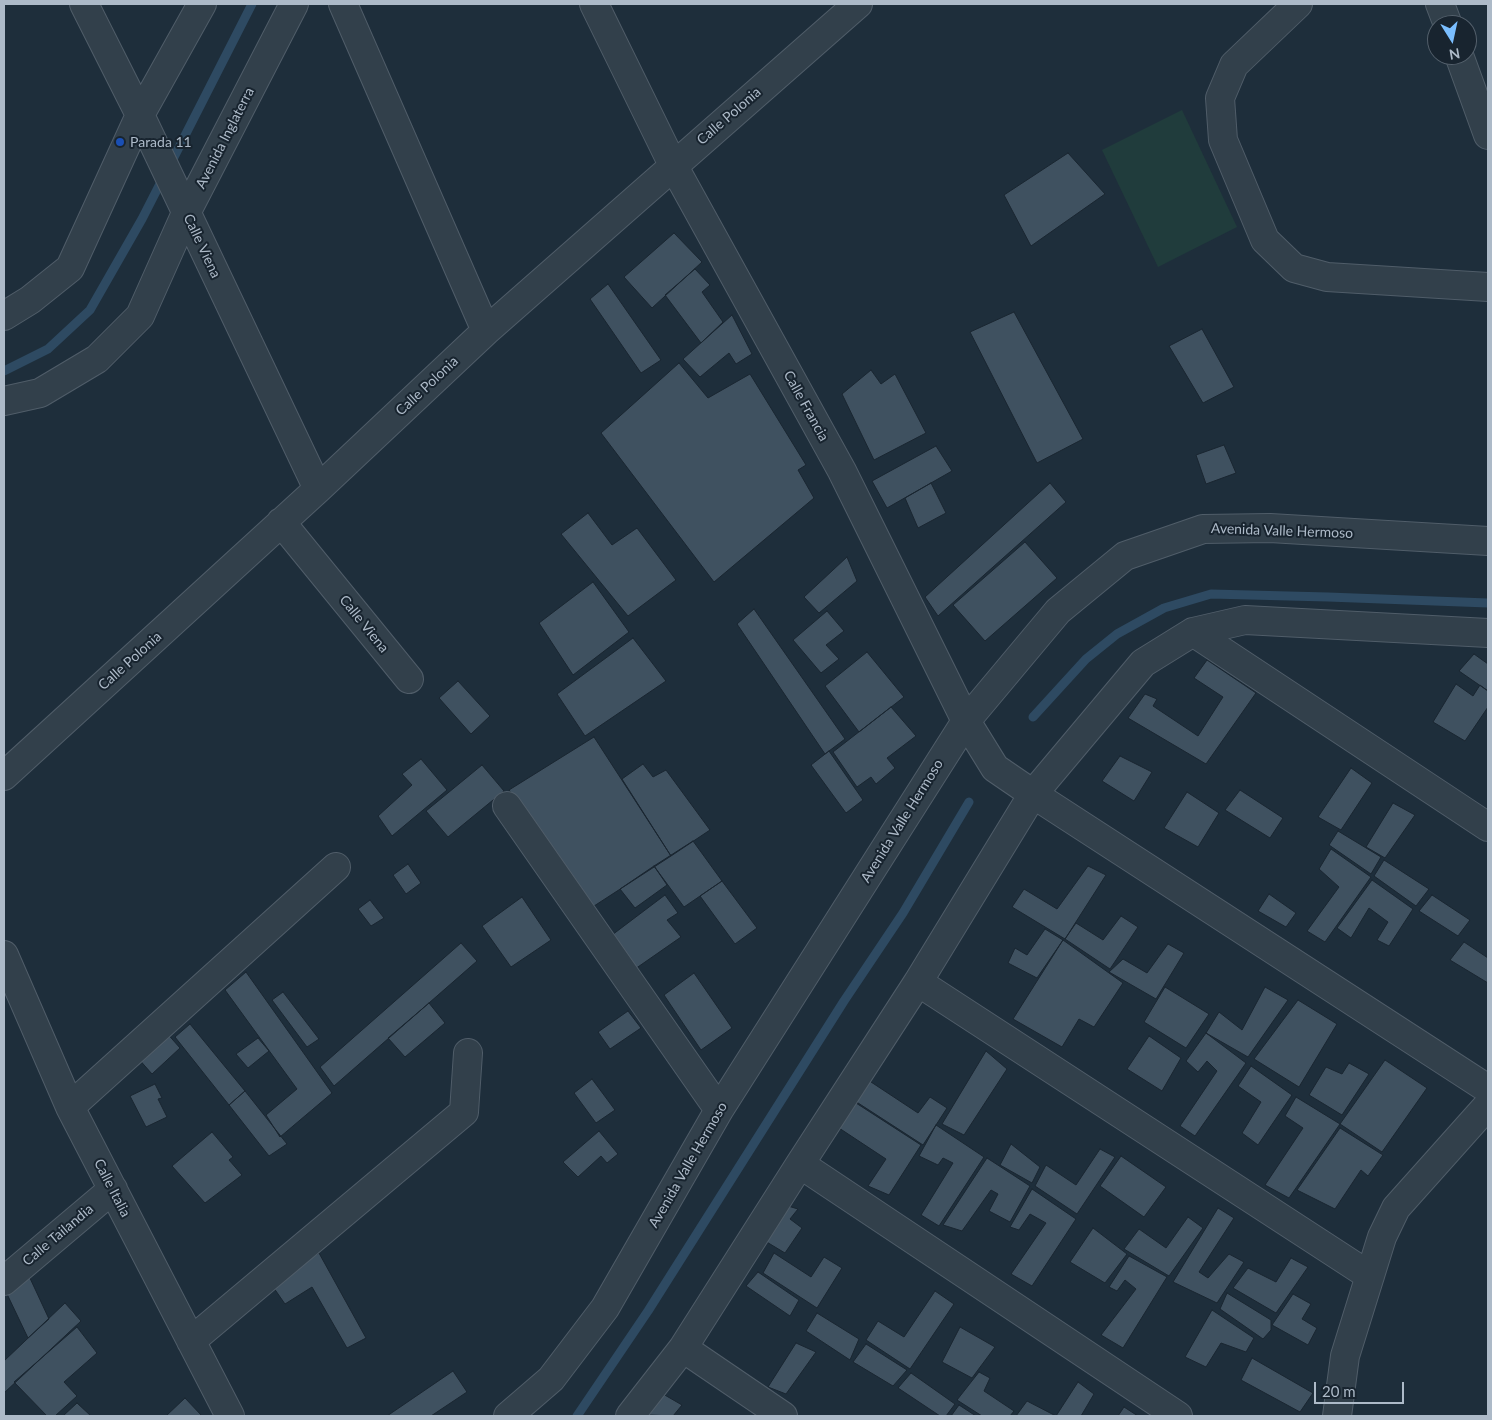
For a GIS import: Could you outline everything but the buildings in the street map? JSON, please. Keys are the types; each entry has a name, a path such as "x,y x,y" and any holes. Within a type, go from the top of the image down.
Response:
{"street":[{"name":"Calle Viena","path":"84,4 140,115 318,489"},
{"path":"4,316 30,300 70,268 140,115 202,4"},
{"name":"Avenida Inglaterra","path":"4,401 40,393 97,359 140,316 182,204 294,4"},
{"path":"342,4 486,331"},
{"name":"Calle Francia","path":"594,4 673,165 842,471 966,721 995,768 1488,1089"},
{"name":"Calle Polonia","path":"4,776 318,489 486,331 858,4"},
{"path":"1298,4 1234,65 1220,98 1223,140 1265,240 1294,268 1327,277 1488,288"},
{"path":"1464,65 1482,100 1488,135"},
{"name":"Calle Viena","path":"281,522 408,679"},
{"name":"Avenida Valle Hermoso","path":"508,1416 551,1379 605,1308 720,1110 966,721 1058,611 1125,556 1203,529 1270,528 1488,541"},
{"path":"630,1416 683,1348 918,982 1033,794 1143,663 1193,632 1245,620 1488,633"},
{"path":"1193,632 1488,828"},
{"path":"507,806 720,1110"},
{"path":"70,1107 336,867"},
{"name":"Calle Italia","path":"4,955 70,1107 230,1416"},
{"path":"918,982 1370,1276"},
{"path":"191,1341 464,1112 468,1053"},
{"path":"1337,1416 1345,1356 1382,1237 1396,1208 1488,1105"},
{"path":"800,1164 1178,1416"},
{"name":"Calle Tailandia","path":"4,1281 112,1189"},
{"path":"683,1348 783,1416"}],"green space":[{"path":"1182,110 1237,227 1158,267 1102,150"}],"waterway":[{"path":"170,165 252,4"},
{"path":"4,371 48,349 90,310 142,219 164,176"},
{"path":"1033,717 1086,659 1117,634 1164,608 1211,594 1488,603"},
{"path":"577,1416 648,1311 844,1001 903,913 969,802"}],"place":[{"name":"Parada 11","path":"120,142"}]}
